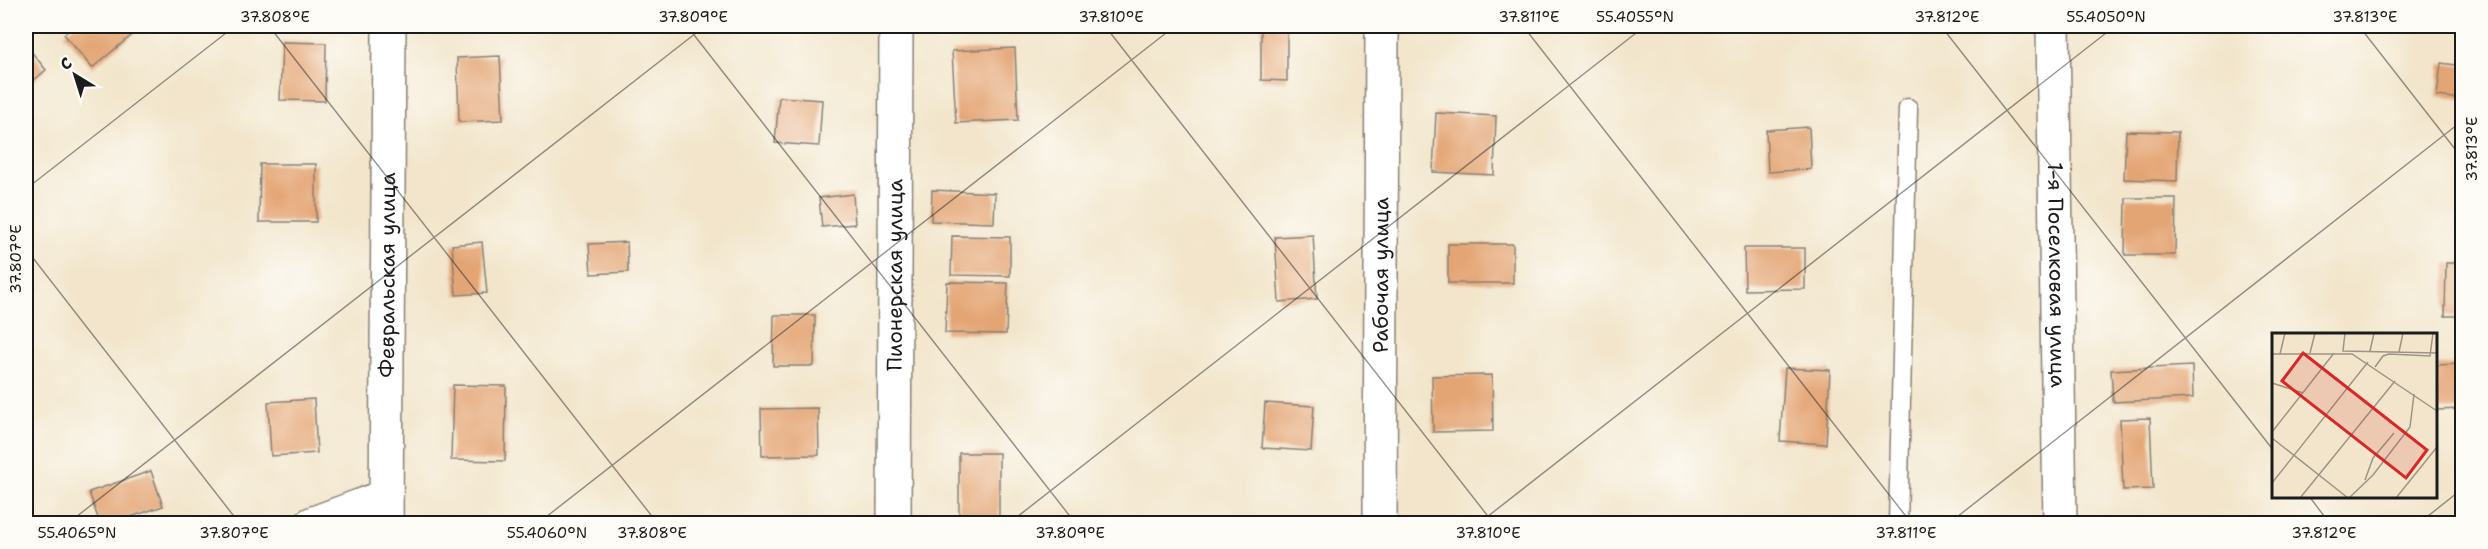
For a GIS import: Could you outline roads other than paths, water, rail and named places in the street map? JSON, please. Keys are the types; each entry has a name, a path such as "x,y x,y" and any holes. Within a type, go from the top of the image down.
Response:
{"street":[{"name":"Февральская улица","path":"386,510 389,26"},
{"name":"Пионерская улица","path":"894,524 896,26"},
{"name":"Рабочая улица","path":"1380,524 1382,26"},
{"name":"1-я Поселковая улица","path":"2054,26 2060,524"},
{"path":"311,524 386,510"}],"lane":[{"path":"1898,524 1908,108"}]}
